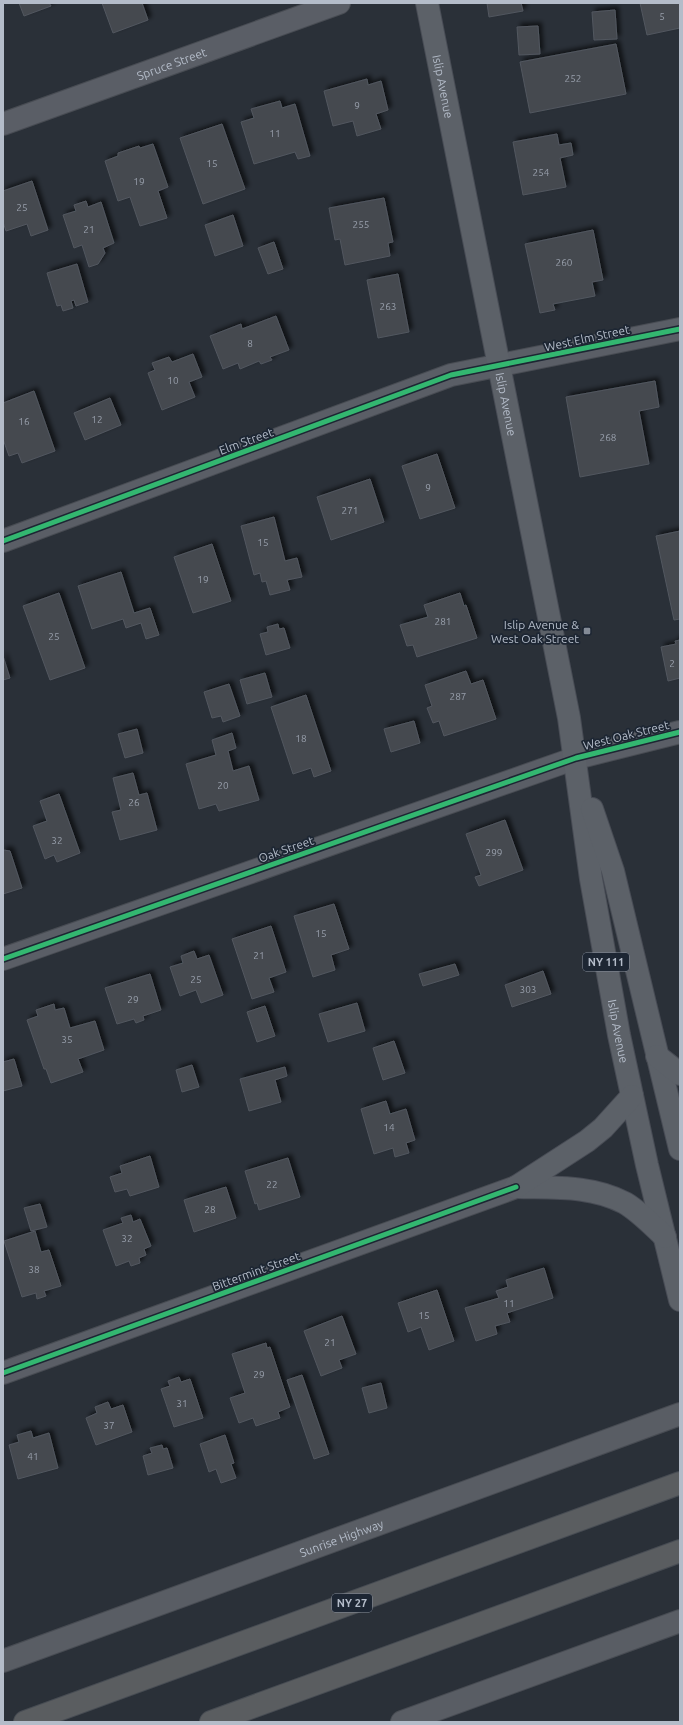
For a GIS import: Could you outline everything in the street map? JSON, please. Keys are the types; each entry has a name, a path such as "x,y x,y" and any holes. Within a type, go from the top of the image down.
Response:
{"highway":[{"name":"NY 27","path":"25,1722 680,1483"},
{"path":"210,1722 680,1551"}],"main road":[{"name":"Islip Avenue","path":"427,3 568,710 592,878 632,1096 680,1300"},
{"name":"Islip Avenue","path":"576,758 613,871 680,1149"},
{"path":"657,1056 680,1074"},
{"path":"516,1187 603,1128 632,1096"},
{"path":"516,1187 566,1188 596,1192 625,1204 642,1215 664,1237"},
{"name":"Sunrise Highway","path":"3,1661 680,1414"},
{"path":"402,1722 680,1621"}],"street":[{"name":"Spruce Street","path":"3,124 339,3"},
{"name":"West Elm Street","path":"499,367 680,328"},
{"name":"Elm Street","path":"3,541 451,376 499,367"},
{"name":"West Oak Street","path":"576,758 680,732"},
{"name":"Oak Street","path":"3,959 576,758"},
{"name":"Bittermint Street","path":"3,1374 516,1187"}],"building":[{"path":"19,3 49,3 51,6 24,16"},
{"path":"102,3 142,3 148,20 113,33"},
{"path":"487,3 521,3 523,11 489,17"},
{"path":"640,3 680,3 680,28 647,35"},
{"path":"615,10 617,39 594,40 592,12"},
{"path":"538,26 540,54 519,55 517,27"},
{"path":"616,44 626,94 530,113 520,62"},
{"path":"367,79 368,85 381,81 388,110 376,114 381,129 357,136 353,121 333,126 324,91"},
{"path":"280,101 282,108 295,104 310,156 298,159 295,152 254,164 241,122 254,118 251,109"},
{"path":"222,124 245,189 203,204 180,138"},
{"path":"557,134 559,145 571,143 573,155 560,158 566,187 523,195 513,142"},
{"path":"153,144 168,187 158,191 167,218 140,226 130,197 118,201 105,161 118,156 118,153 139,146 140,148"},
{"path":"32,181 48,230 31,236 27,224 6,231 3,222 3,191"},
{"path":"384,198 393,242 388,243 390,256 345,265 340,239 335,240 329,208"},
{"path":"86,201 88,207 101,202 114,243 103,248 105,253 98,264 89,267 82,245 74,248 63,215 76,211 74,205"},
{"path":"233,215 243,246 215,256 205,225"},
{"path":"593,230 603,280 592,282 595,296 553,304 555,310 540,313 525,244"},
{"path":"274,242 283,269 268,274 258,248"},
{"path":"77,264 88,302 76,306 74,300 71,301 73,308 63,311 61,305 57,306 47,273"},
{"path":"398,274 409,332 378,338 367,280"},
{"path":"276,316 289,350 270,357 272,360 261,364 259,361 240,369 238,363 223,369 210,336 241,324 242,329"},
{"path":"193,354 202,377 189,382 195,397 162,410 148,373 155,370 152,363 169,357 172,362"},
{"path":"655,381 659,407 639,411 649,464 580,477 566,397"},
{"path":"34,391 55,451 22,463 18,453 9,456 3,439 3,403"},
{"path":"110,398 121,425 85,440 74,413"},
{"path":"437,454 455,508 420,519 402,466"},
{"path":"370,479 384,522 331,540 317,497"},
{"path":"274,517 285,561 297,558 302,577 287,580 290,590 270,595 266,581 262,582 260,573 254,575 241,526"},
{"path":"680,531 680,619 674,620 656,536"},
{"path":"212,544 231,601 193,613 174,557"},
{"path":"121,572 134,613 150,608 159,635 146,639 141,623 126,628 123,619 92,629 78,586"},
{"path":"59,593 85,668 50,680 23,606"},
{"path":"460,593 464,606 466,605 477,638 417,657 413,645 407,646 400,625 428,617 424,605"},
{"path":"278,624 279,629 284,628 290,648 266,655 260,634 268,632 267,627"},
{"path":"680,640 680,678 668,681 661,647 676,644 675,641"},
{"path":"3,656 10,678 3,680"},
{"path":"466,671 471,684 483,680 496,719 444,736 439,721 433,723 427,708 432,706 425,685"},
{"path":"265,673 272,697 247,704 240,680"},
{"path":"229,684 240,716 223,722 221,716 212,718 204,692"},
{"path":"306,695 331,771 314,777 311,768 293,774 271,707"},
{"path":"414,721 420,743 391,752 384,729"},
{"path":"137,729 143,753 125,758 118,734"},
{"path":"232,733 236,748 228,751 233,771 249,766 259,800 219,811 216,804 199,809 186,764 216,755 212,740"},
{"path":"133,773 139,795 147,793 157,830 120,840 112,812 121,810 113,778"},
{"path":"59,794 80,853 57,862 54,855 45,859 33,826 47,821 40,801"},
{"path":"505,820 523,870 479,886 475,877 481,875 466,834"},
{"path":"3,850 10,851 22,888 3,894"},
{"path":"334,904 349,949 331,955 335,970 313,977 294,916"},
{"path":"271,926 286,972 269,978 274,992 252,999 232,939"},
{"path":"194,951 197,959 209,955 223,995 201,1003 196,990 180,996 170,967 183,963 181,956"},
{"path":"455,964 459,975 423,986 419,974"},
{"path":"543,971 551,994 512,1007 505,985"},
{"path":"150,974 161,1010 143,1016 144,1020 136,1023 134,1019 117,1024 105,988"},
{"path":"357,1003 365,1031 328,1042 319,1014"},
{"path":"54,1004 55,1010 64,1008 70,1028 95,1021 104,1050 78,1059 83,1072 51,1083 46,1069 44,1069 27,1020 38,1016 36,1010"},
{"path":"265,1006 275,1036 257,1042 247,1012"},
{"path":"394,1041 405,1073 383,1080 373,1048"},
{"path":"14,1059 22,1086 3,1091 3,1062"},
{"path":"192,1065 199,1087 182,1092 176,1070"},
{"path":"285,1067 287,1076 275,1080 281,1102 249,1111 240,1079"},
{"path":"386,1101 390,1114 406,1109 415,1140 406,1143 409,1153 395,1157 393,1148 374,1154 361,1109"},
{"path":"150,1156 159,1187 130,1196 127,1189 115,1192 110,1177 122,1173 120,1166"},
{"path":"288,1158 300,1197 259,1210 257,1203 255,1204 245,1171"},
{"path":"226,1187 236,1218 194,1232 184,1200"},
{"path":"40,1204 47,1227 31,1231 24,1208"},
{"path":"131,1215 133,1222 140,1219 151,1246 144,1249 146,1255 139,1258 140,1263 131,1266 129,1261 116,1266 103,1230 123,1223 121,1218"},
{"path":"35,1231 41,1252 49,1250 61,1286 44,1291 46,1296 37,1299 36,1293 22,1297 4,1241"},
{"path":"544,1268 553,1298 507,1313 510,1322 495,1326 497,1334 476,1341 465,1308 499,1298 496,1291 508,1287 506,1280"},
{"path":"437,1290 454,1341 429,1350 421,1327 408,1332 398,1303"},
{"path":"342,1316 356,1354 339,1360 342,1368 321,1376 304,1331"},
{"path":"266,1343 267,1348 270,1347 290,1407 278,1412 280,1418 256,1426 253,1418 239,1423 230,1398 245,1393 232,1354"},
{"path":"302,1375 329,1454 314,1459 287,1380"},
{"path":"179,1377 181,1382 190,1379 203,1418 174,1427 161,1389 170,1386 168,1381"},
{"path":"381,1383 387,1408 369,1413 362,1388"},
{"path":"108,1402 111,1409 123,1405 132,1432 96,1445 86,1418 97,1413 95,1407"},
{"path":"31,1431 33,1438 49,1433 58,1468 18,1479 9,1445 19,1442 17,1435"},
{"path":"225,1435 234,1463 231,1464 236,1478 221,1483 216,1469 209,1472 200,1444"},
{"path":"162,1445 163,1449 167,1448 173,1468 148,1475 143,1456 152,1453 150,1448"}],"cycle path":[{"path":"3,541 451,375 680,329"},
{"path":"3,959 576,758 680,732"},
{"path":"3,1373 516,1187"}],"place":[{"name":"Islip Avenue & West Oak Street","path":"587,631"}]}
